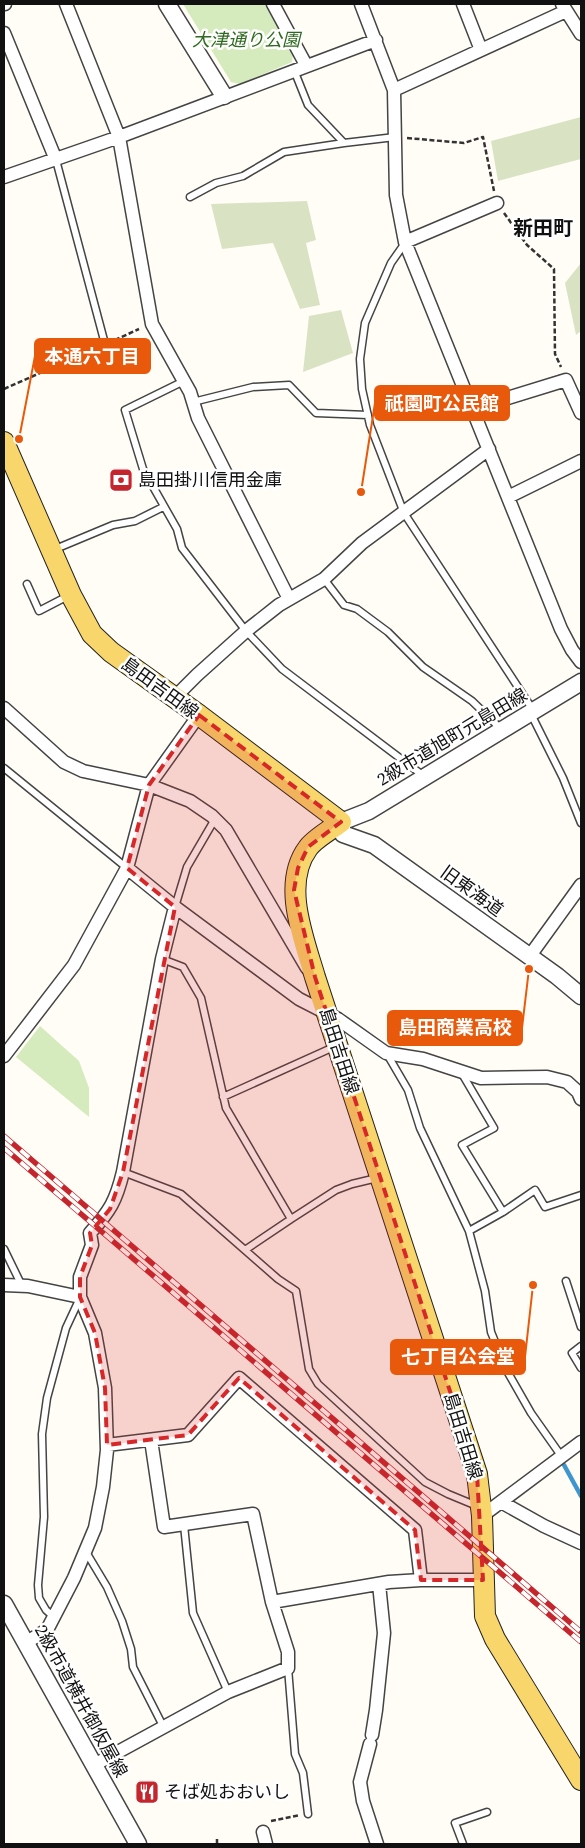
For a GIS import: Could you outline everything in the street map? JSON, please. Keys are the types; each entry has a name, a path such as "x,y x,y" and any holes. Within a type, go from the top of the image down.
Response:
{"main road":[{"name":"島田吉田線","path":"4,442 70,595 92,634 111,652 199,715 341,822 308,847 298,868 294,890 303,936 477,1474 481,1511 485,1616 495,1639 581,1780"}],"street":[{"path":"66,4 119,137 152,324 184,381 198,418 289,599"},
{"path":"167,4 224,96"},
{"path":"273,4 300,68"},
{"path":"361,4 394,90 396,195 405,242 561,629 581,662"},
{"path":"463,4 481,50"},
{"path":"394,90 481,50 564,7 581,34"},
{"path":"4,33 56,160"},
{"path":"4,177 119,137 376,40"},
{"path":"405,242 497,203"},
{"path":"472,409 566,380 581,413"},
{"path":"174,698 197,674 246,631 280,605 324,578 362,543 489,449"},
{"path":"508,497 581,461"},
{"name":"2級市道旭町元島田線","path":"341,822 369,811 581,682"},
{"path":"4,708 64,762 83,771 150,785 190,801 215,819 226,830 303,964 315,977"},
{"path":"4,1056 74,964 127,868 150,785 199,715"},
{"name":"旧東海道","path":"341,822 343,834 374,845 581,996"},
{"path":"127,868 175,907 299,999 326,1011 386,1053 423,1059 480,1078 547,1077 567,1082 578,1092 581,1098"},
{"path":"529,957 581,885"},
{"path":"25,1643 47,1630 74,1578 95,1528 103,1486 107,1445 105,1388 95,1333 80,1297 80,1277 92,1245 90,1233 110,1209 117,1194 123,1172 162,959 175,907"},
{"path":"4,1285 63,1292 80,1297"},
{"path":"107,1445 188,1436 239,1378 415,1530 421,1580"},
{"path":"94,1766 163,1726 228,1692 288,1668 288,1652 272,1602 253,1514 164,1528 151,1440"},
{"path":"481,1511 502,1502 581,1442"},
{"path":"502,1502 544,1526 581,1543"},
{"path":"272,1602 379,1584 421,1580 483,1580"},
{"path":"377,1844 363,1802 360,1782 376,1710 384,1633 379,1584"},
{"name":"2級市道横井御仮屋線","path":"4,1604 138,1844"}],"lane":[{"path":"300,68 308,105 344,143"},
{"path":"190,197 216,183 243,176 284,152 395,137"},
{"path":"56,160 104,344"},
{"path":"405,242 391,263 365,323 360,359 362,389 370,425 404,513 532,712 563,778 581,823"},
{"path":"184,381 125,410 143,469 177,529 182,548 246,631 282,669 426,777"},
{"path":"193,402 253,387 289,385 316,413 368,415"},
{"path":"51,551 113,525 135,521 163,507"},
{"path":"324,578 344,605 356,609 388,632 423,667 472,701 502,730"},
{"path":"28,584 39,611 70,595"},
{"path":"4,768 127,868"},
{"path":"175,907 188,867 215,819"},
{"path":"162,959 183,967 201,998 226,1108 291,1219"},
{"path":"223,1097 337,1046"},
{"path":"386,1053 408,1090 420,1128 469,1231 485,1291 491,1332 507,1371 531,1413 562,1457"},
{"path":"460,1071 494,1128 462,1146 503,1212"},
{"path":"123,1172 180,1194 278,1279 296,1292 309,1369 318,1384 425,1482 481,1511"},
{"path":"245,1250 336,1190 352,1184 380,1178"},
{"path":"469,1231 503,1212 535,1190 545,1207 581,1195"},
{"path":"4,1249 22,1286"},
{"path":"566,1281 581,1327"},
{"path":"54,1617 46,1610 39,1598 38,1585 44,1517 42,1434 47,1398 66,1328 80,1297"},
{"path":"581,1346 572,1353 581,1368"},
{"path":"184,1525 194,1613 228,1692"},
{"path":"86,1552 107,1587 122,1620 131,1649 133,1667 163,1726"},
{"path":"288,1668 295,1754 303,1773 308,1814"},
{"path":"463,1844 455,1823 488,1812"}],"path":[{"path":"395,137 464,143 483,137 497,203 527,245 554,269 554,354 566,380"},
{"path":"4,389 152,324"},
{"path":"271,1821 308,1814"},
{"path":"217,1838 217,1844"}],"highlighted area":[{"path":"199,715 341,822 308,847 298,868 294,890 315,977 477,1474 483,1580 421,1580 415,1530 239,1378 188,1435 107,1445 105,1388 95,1333 80,1297 80,1277 92,1245 90,1233 110,1209 123,1172 175,907 127,868 149,785"}],"green space":[{"name":"大津通り公園","path":"183,4 265,4 293,54 292,62 240,84 231,82"},
{"path":"581,117 581,159 498,181 491,141"},
{"path":"307,201 316,240 306,243 320,305 300,309 273,243 222,249 211,204"},
{"path":"581,263 581,331 576,335 565,283"},
{"path":"341,310 353,353 303,372 309,316"},
{"path":"40,1026 79,1061 89,1088 89,1117 16,1057"}],"waterway":[{"path":"564,1465 581,1496"}],"railway":[{"path":"4,1136 581,1632"},
{"path":"4,1148 581,1642"}],"place":[{"name":"本通六丁目","path":"19,439"},
{"name":"島田掛川信用金庫","path":"121,480"},
{"name":"祇園町公民館","path":"361,492"},
{"name":"島田商業高校","path":"529,969"},
{"name":"七丁目公会堂","path":"533,1285"},
{"name":"そば処おおいし","path":"147,1792"}],"district":[{"name":"新田町","path":"543,228"}]}
